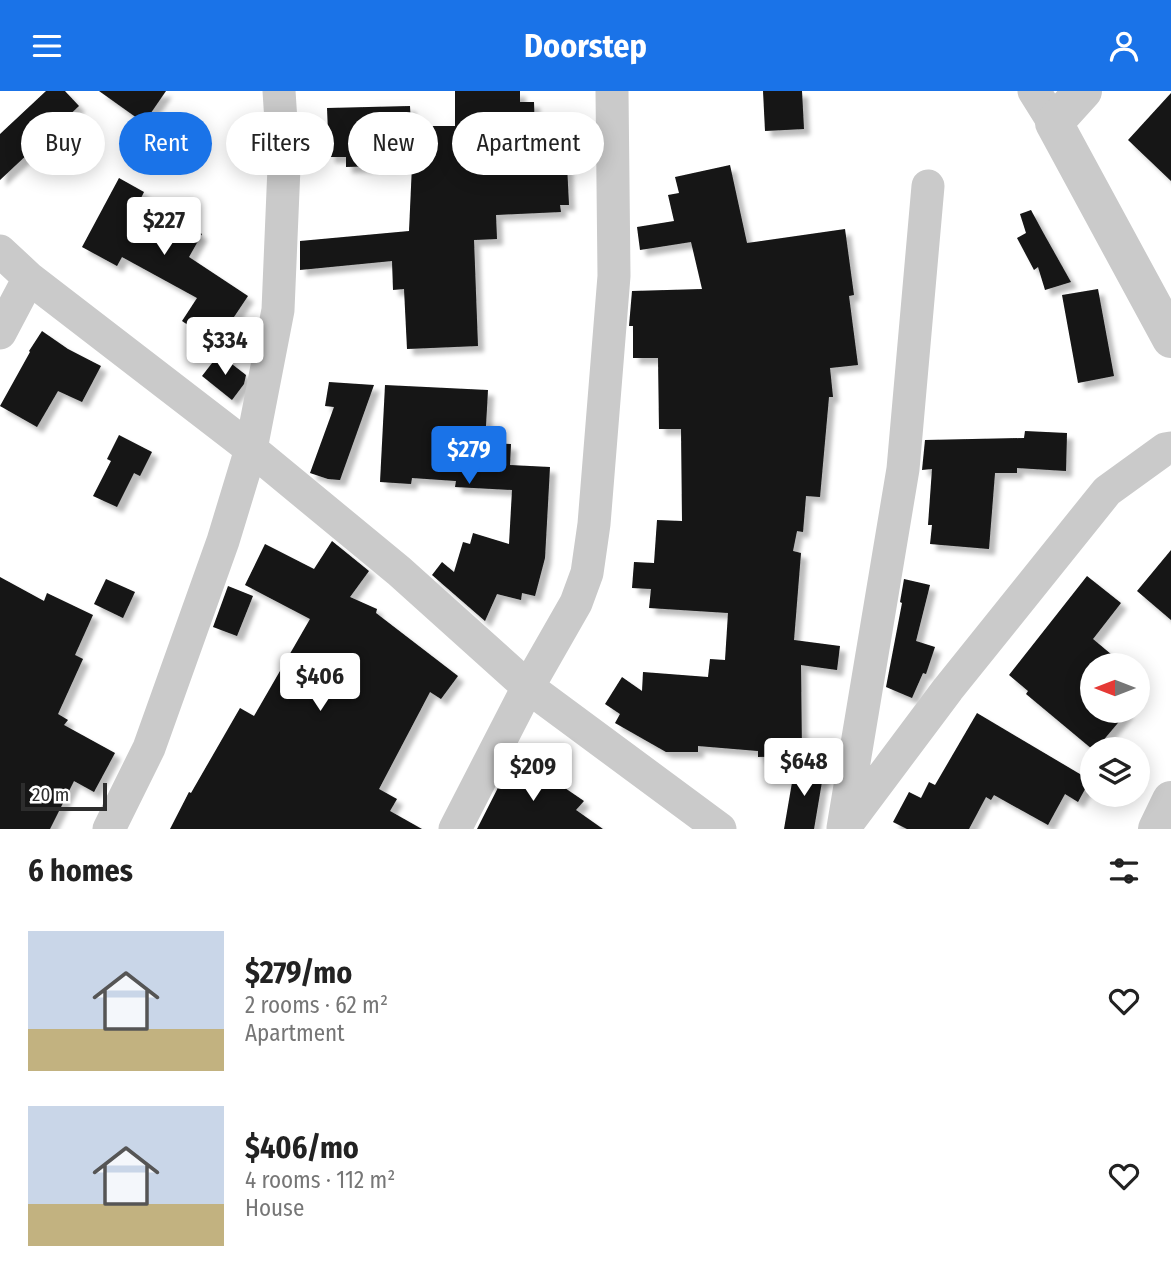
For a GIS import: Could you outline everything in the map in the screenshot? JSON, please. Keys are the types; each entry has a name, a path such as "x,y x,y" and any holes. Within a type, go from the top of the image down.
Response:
{"street":[{"path":"109,829 149,748 223,541 251,449 278,310 285,167 279,91"},
{"path":"455,829 528,687 576,603 587,573 594,524 614,276 612,91"},
{"path":"1034,91 1171,338"},
{"path":"1054,123 1083,91"},
{"path":"843,829 903,469 928,186"},
{"path":"0,251 29,278 251,449 399,571 528,687 720,829"},
{"path":"0,333 29,278"},
{"path":"843,829 948,689 1107,491 1165,449 1171,448"},
{"path":"1157,829 1171,800"}],"building":[{"path":"46,91 65,91 79,106 73,112 24,112"},
{"path":"99,91 166,91 152,112 129,112"},
{"path":"455,91 520,91 520,102 534,102 534,112 455,112"},
{"path":"763,91 802,91 804,129 765,131"},
{"path":"1171,93 1171,181 1128,140"},
{"path":"410,106 410,112 348,112 348,167 346,157 334,157 334,112 327,112 327,108"},
{"path":"21,114 21,160 0,180 0,134"},
{"path":"438,126 452,126 452,175 568,175 569,205 560,205 561,212 496,215 497,239 474,240 478,346 407,349 404,289 393,290 392,261 300,270 300,241 409,231 412,175 438,175"},
{"path":"730,165 747,243 845,229 854,295 849,296 858,365 830,368 833,397 829,397 820,497 806,496 803,532 797,531 793,551 801,553 794,640 840,646 837,670 801,665 802,756 758,757 758,751 698,746 698,752 666,752 615,723 620,714 605,704 622,677 642,691 643,672 708,677 710,659 725,660 728,613 649,608 651,589 632,588 634,562 654,563 657,520 682,521 681,429 659,429 658,358 633,358 633,326 629,326 632,291 702,289 691,242 640,250 637,227 674,221 668,195 679,193 675,177"},
{"path":"119,178 144,192 140,200 202,234 189,257 248,296 216,344 182,321 197,298 122,257 117,266 82,247"},
{"path":"1031,210 1071,282 1045,290 1038,267 1034,270 1017,238 1026,233 1020,214"},
{"path":"1098,289 1114,376 1078,383 1062,295"},
{"path":"42,331 68,349 101,366 82,402 58,391 37,427 0,406"},
{"path":"219,354 246,375 244,384 232,400 202,376"},
{"path":"329,382 374,385 340,480 310,473 334,407 325,406"},
{"path":"385,385 488,390 485,443 511,444 510,465 550,467 545,558 535,596 522,593 521,600 497,594 485,621 432,575 442,562 454,572 463,542 470,544 473,533 509,544 512,490 455,487 456,481 412,478 411,484 380,482"},
{"path":"1025,431 1067,433 1066,471 1017,468 1017,473 995,473 989,549 930,544 932,525 928,525 932,469 922,470 925,440 1024,438"},
{"path":"119,435 152,452 140,476 134,473 117,507 93,496 111,461 107,459"},
{"path":"332,541 369,571 350,597 377,609 376,613 458,676 441,699 430,692 379,789 397,799 390,811 422,829 170,829 240,708 254,716 310,619 245,585 265,544 314,569"},
{"path":"1171,550 1171,620 1137,591"},
{"path":"1087,576 1121,603 1093,639 1110,653 1080,653 1080,723 1118,723 1106,737 1080,739 1026,694 1028,691 1009,675"},
{"path":"0,577 44,601 47,593 93,615 75,655 83,659 58,714 68,720 64,725 115,753 94,792 74,781 50,829 0,829"},
{"path":"106,579 135,592 123,618 94,604"},
{"path":"904,579 930,585 916,641 935,647 926,674 923,673 912,698 886,687"},
{"path":"228,586 253,596 237,636 213,627"},
{"path":"977,713 1080,774 1080,798 1078,802 1065,794 1048,825 994,795 991,800 986,797 969,829 907,829 893,822 909,792 921,798 929,782 935,785"},
{"path":"515,754 584,801 576,810 603,829 477,829"},
{"path":"795,765 824,770 814,829 784,829"}]}
